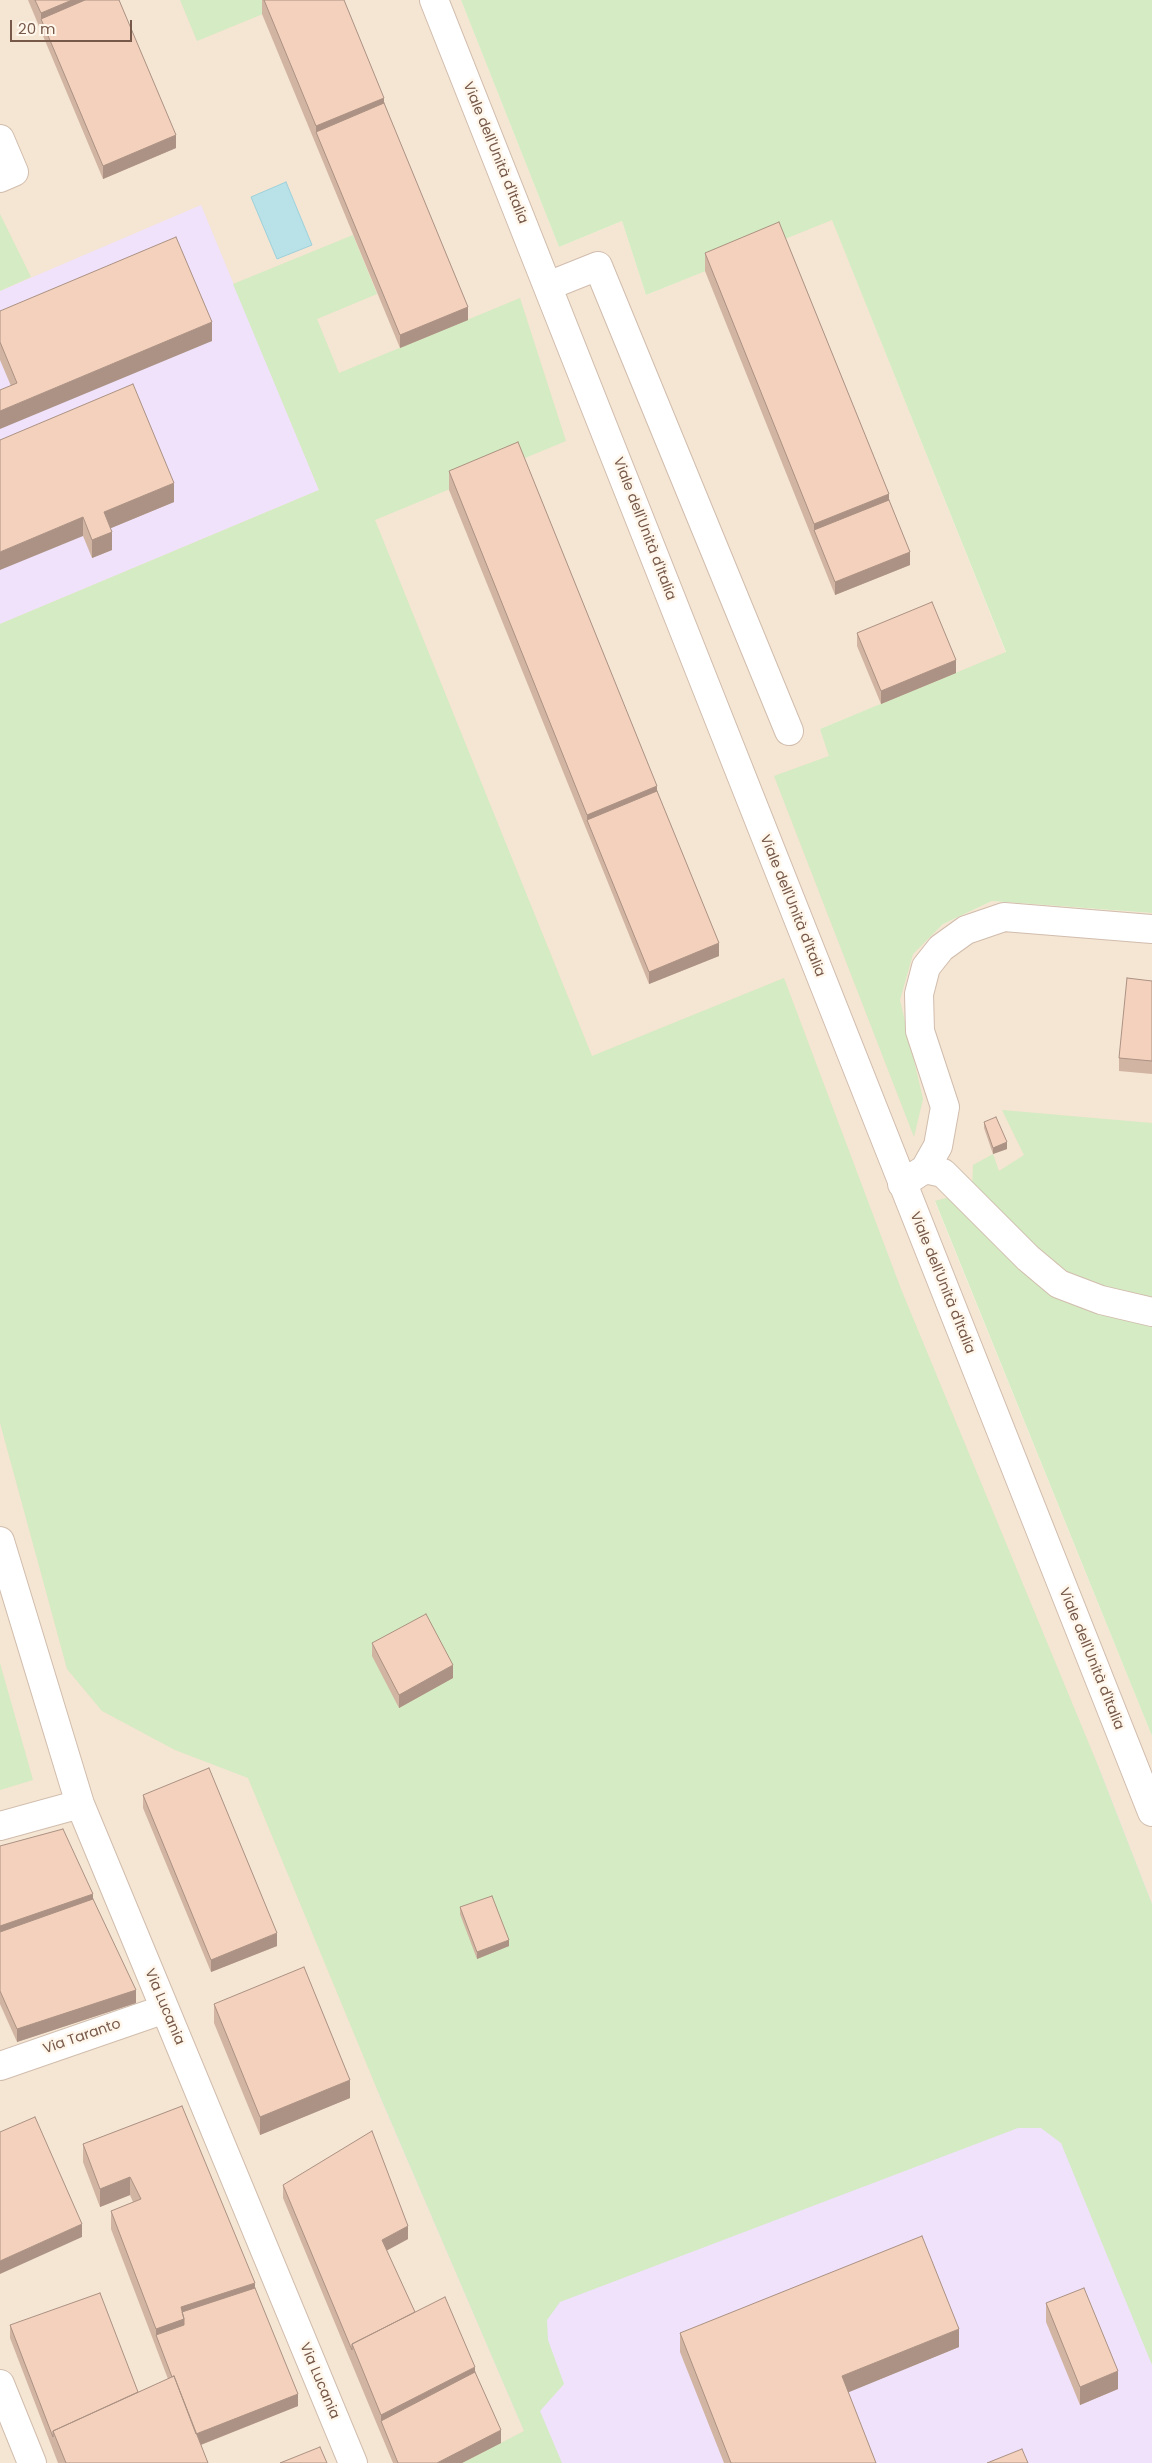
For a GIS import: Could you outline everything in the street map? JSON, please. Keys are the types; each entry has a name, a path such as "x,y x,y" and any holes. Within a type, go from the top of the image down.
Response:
{"street":[{"name":"Viale dell'Unità d'Italia","path":"434,0 1152,1812"},
{"path":"0,139 14,172 0,178"},
{"path":"548,286 598,266 789,731"},
{"path":"902,1184 925,1169 938,1146 945,1107 920,1031 919,994 926,967 941,948 966,930 1004,917 1152,929"},
{"path":"925,1169 943,1173 1028,1258 1059,1284 1101,1300 1152,1312"},
{"name":"Via Lucania","path":"0,1541 80,1804 353,2463"},
{"path":"0,1826 80,1804"},
{"name":"Via Taranto","path":"0,2066 165,2008"},
{"path":"0,2384 32,2463"}],"shaded area":[{"path":"0,0 461,0 559,247 622,221 646,295 832,219 1006,653 820,729 912,953 943,924 992,901 1152,913 1152,1327 1057,1296 999,1250 959,1204 949,1197 935,1202 1152,1736 1152,2463 0,2463"},
{"path":"201,205 319,490 0,624 0,291"},
{"path":"1099,1768 1152,1904 1152,2463 538,2463 379,2094"}],"green space":[{"path":"180,0 297,0 197,41"},
{"path":"461,0 1152,0 1152,913 992,901 943,924 913,954 900,1000 923,1099 914,1137 774,776 829,756 820,729 1006,652 832,220 646,295 622,221 559,247"},
{"path":"0,214 31,277 0,291"},
{"path":"353,235 377,294 317,319 339,373 520,298 566,441 375,520 592,1056 784,978 901,1289 1099,1768 1152,1904 1152,2365 1061,2143 1041,2128 1018,2128 560,2302 547,2320 548,2340 564,2384 540,2411 562,2463 462,2463 524,2431 379,2094 248,1778 175,1750 102,1711 67,1669 0,1423 0,624 319,490 233,284"},
{"path":"1002,1110 1152,1123 1152,1298 1107,1289 1075,1276 1051,1262 972,1189 973,1165 993,1154 999,1171 1024,1155"},
{"path":"949,1197 959,1204 999,1250 1057,1296 1152,1327 1152,1736 935,1201"},
{"path":"0,1663 33,1780 0,1790"}],"water":[{"path":"286,182 312,245 277,259 251,197"}],"building":[{"path":"35,0 72,0 41,13"},
{"path":"85,0 119,0 176,135 103,166 41,19"},
{"path":"264,0 344,0 384,98 316,126"},
{"path":"384,103 468,307 400,335 316,132"},
{"path":"779,222 889,494 814,524 705,253"},
{"path":"176,237 212,322 0,411 0,390 17,383 0,342 0,311"},
{"path":"133,384 174,483 104,512 112,532 92,540 83,517 0,552 0,440"},
{"path":"518,442 657,786 587,815 449,471"},
{"path":"889,500 910,552 835,582 814,530"},
{"path":"932,602 956,660 881,691 857,633"},
{"path":"657,791 719,943 649,972 587,820"},
{"path":"1127,978 1152,981 1152,1061 1119,1058"},
{"path":"996,1117 1007,1142 993,1148 984,1122"},
{"path":"426,1614 453,1665 399,1695 372,1643"},
{"path":"209,1768 277,1933 211,1960 143,1795"},
{"path":"63,1829 93,1894 0,1926 0,1846"},
{"path":"492,1896 509,1940 477,1952 460,1907"},
{"path":"93,1899 136,1990 17,2029 0,1991 0,1932"},
{"path":"304,1967 350,2080 260,2117 214,2004"},
{"path":"182,2106 255,2283 181,2307 184,2319 156,2329 111,2211 141,2199 130,2177 100,2189 83,2144"},
{"path":"35,2117 82,2224 0,2261 0,2132"},
{"path":"372,2131 408,2226 382,2240 415,2312 352,2344 352,2350 283,2185"},
{"path":"922,2236 959,2329 842,2376 876,2463 731,2463 680,2333"},
{"path":"255,2288 298,2394 196,2434 156,2335 184,2325 182,2312"},
{"path":"1084,2288 1118,2371 1080,2387 1046,2303"},
{"path":"100,2293 138,2392 53,2431 53,2437 10,2325"},
{"path":"445,2297 475,2367 381,2415 352,2344"},
{"path":"475,2372 501,2430 437,2463 398,2463 381,2421"},
{"path":"174,2376 208,2463 66,2463 53,2431"},
{"path":"320,2447 327,2463 280,2463"},
{"path":"1022,2449 1028,2463 987,2463"}]}
